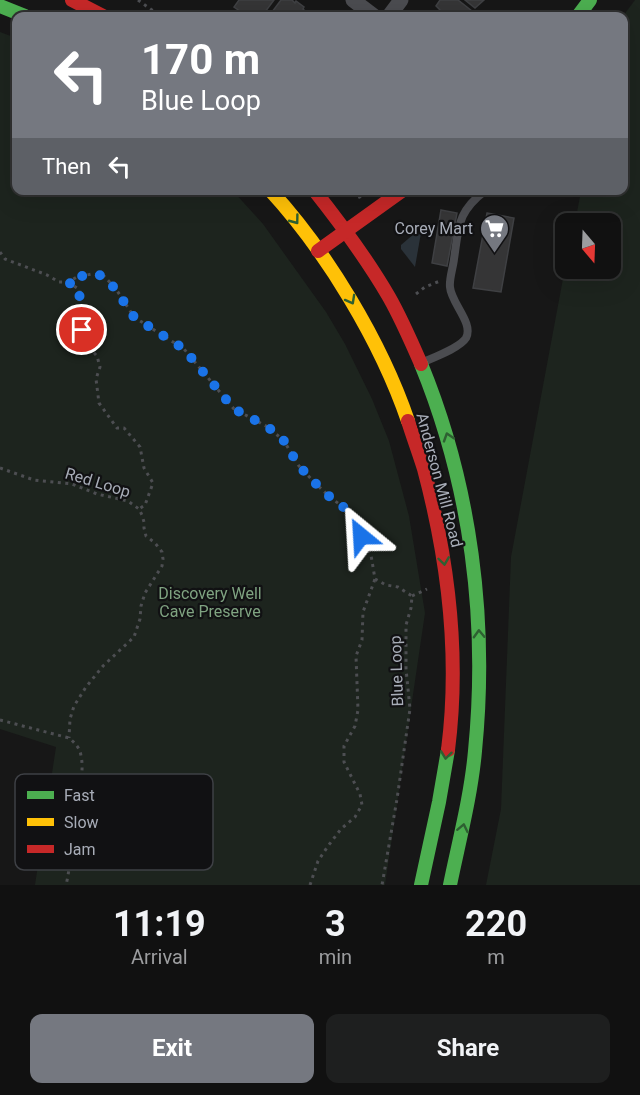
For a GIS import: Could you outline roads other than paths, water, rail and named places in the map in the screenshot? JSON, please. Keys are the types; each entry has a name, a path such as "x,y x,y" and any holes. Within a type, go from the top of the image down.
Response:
{"main road":[{"path":"72,0 95,12"},
{"path":"0,6 15,12"},
{"name":"Anderson Mill Road","path":"275,195 345,289 390,374 407,416 435,511 444,559 451,618 453,671 445,769 421,885"},
{"name":"Anderson Mill Road","path":"318,195 373,271 398,314 436,400 452,449 462,494 476,592 479,638 478,704 475,753 466,814 450,885"},
{"path":"318,251 396,195"}],"street":[{"path":"353,0 369,12"},
{"path":"391,12 401,0"}],"lane":[{"path":"421,363 448,352 465,340 468,330 450,287 451,276 460,220 468,207 481,195"}],"place":[{"name":"Corey Mart","path":"494,254"}],"park label":[{"name":"Discovery Well Cave Preserve","path":"210,602"}]}
